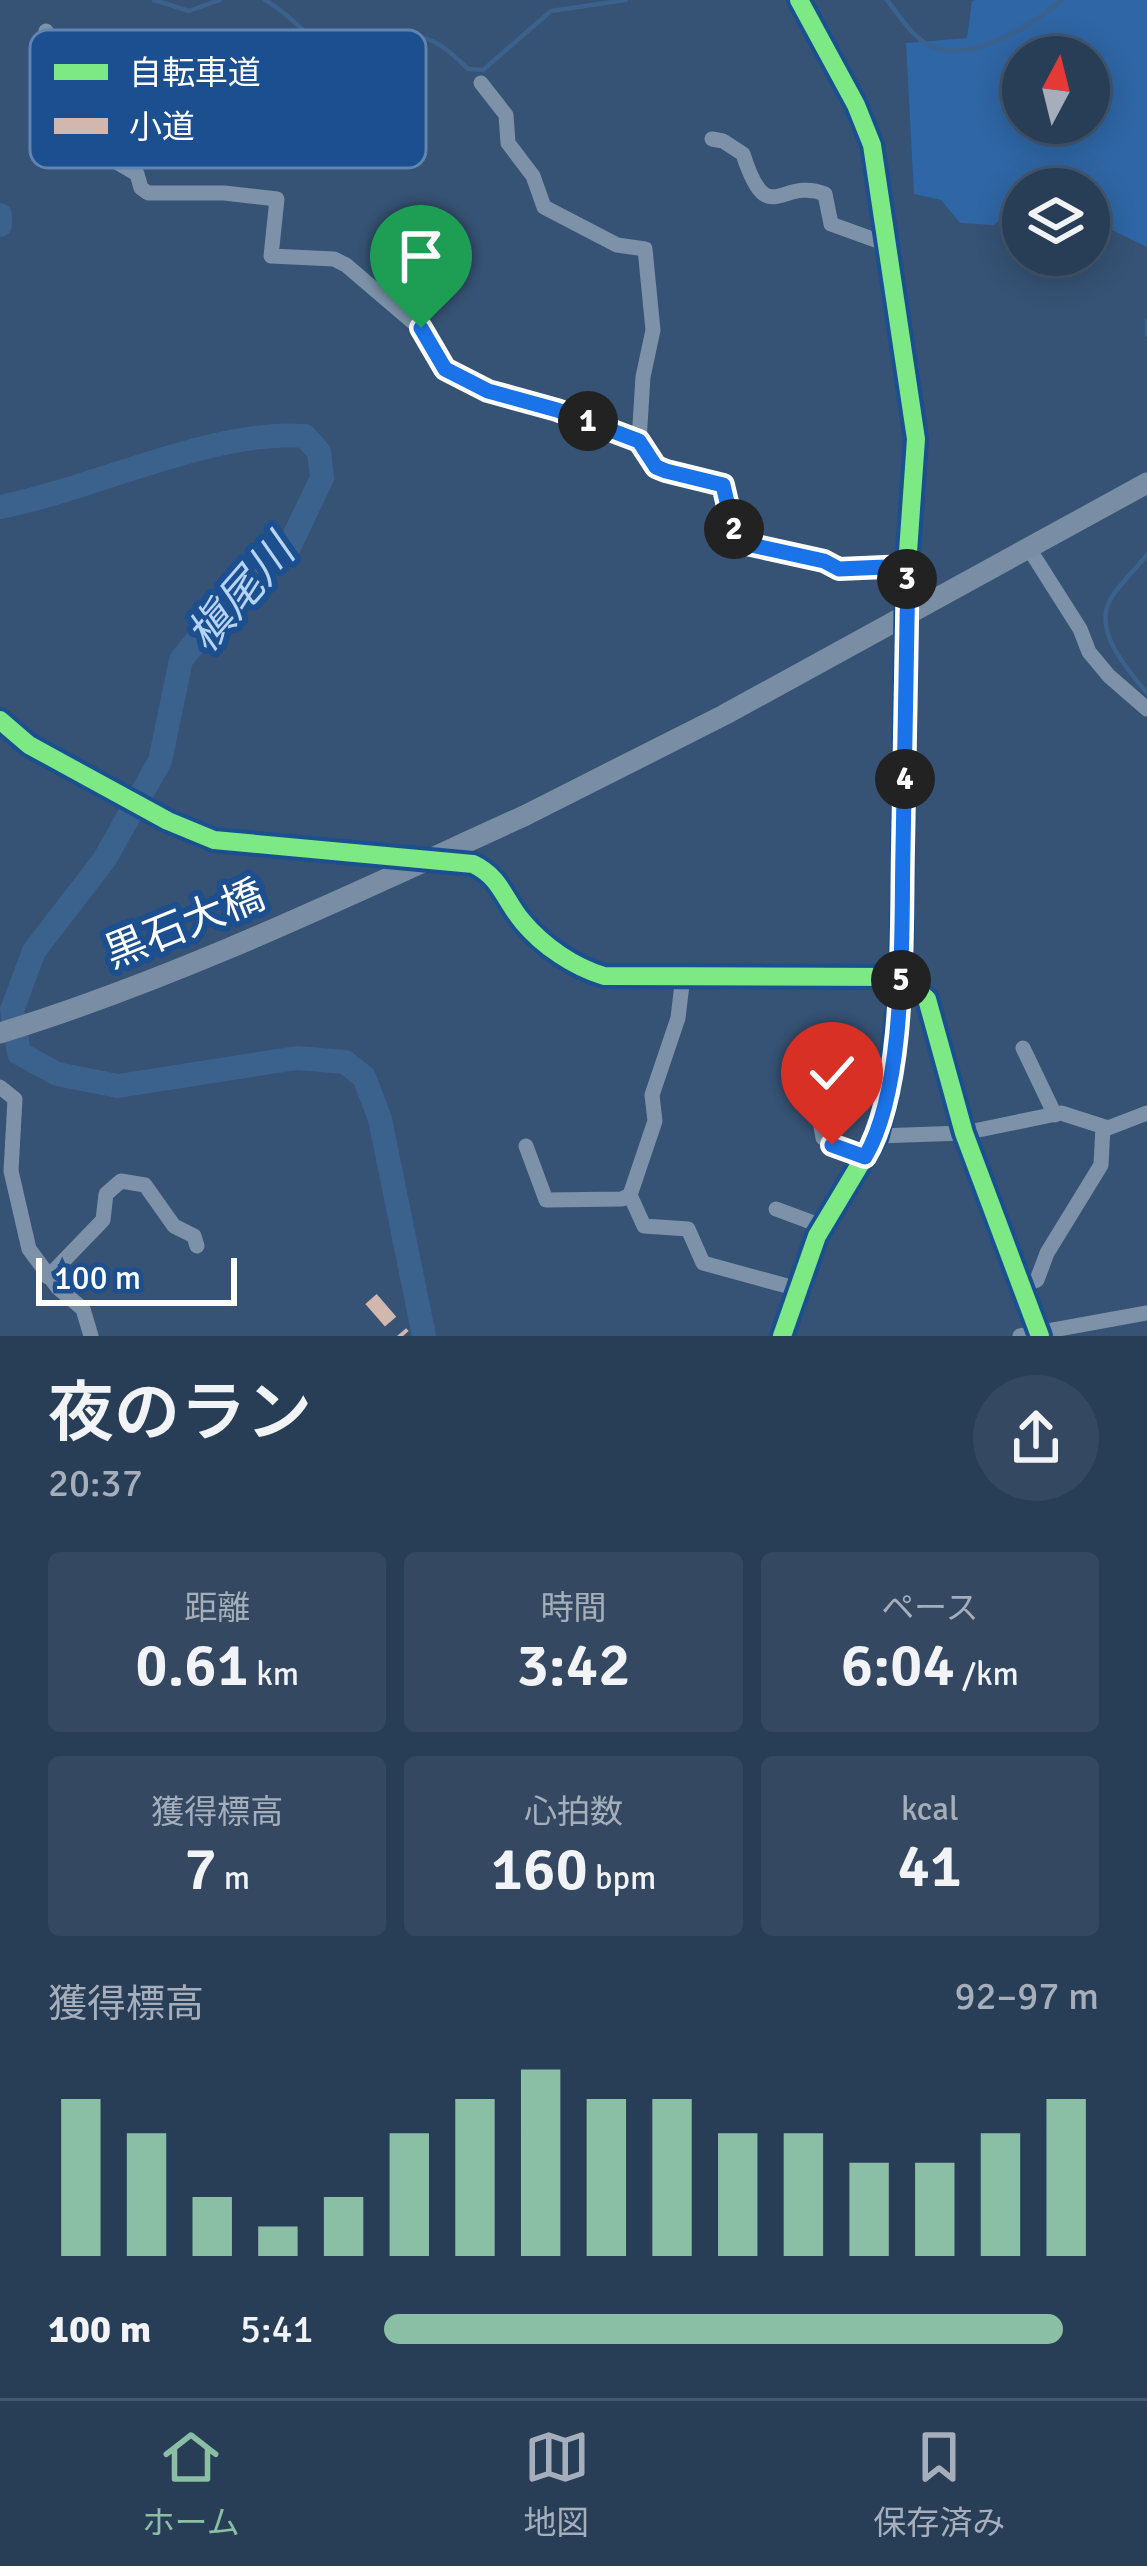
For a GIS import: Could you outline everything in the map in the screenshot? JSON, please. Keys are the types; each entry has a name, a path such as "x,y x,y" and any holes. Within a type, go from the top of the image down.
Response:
{"street":[{"path":"782,1336 822,1226 877,1136 889,1087 901,977 908,566 916,439 889,245 866,126 799,0"},
{"path":"482,83 506,115 508,143 533,176 544,208 617,245 645,249 653,330 643,377 639,441"},
{"path":"712,139 743,154 752,186 761,193 774,196 818,190 825,194 831,224 889,245"},
{"path":"127,168 137,174 148,193 278,199 271,256 334,260 346,266 421,328 445,369 488,391 557,410 639,441 656,467 723,485 735,536 742,543 824,561 839,569 908,566"},
{"name":"黒石大橋","path":"0,1033 229,949 524,816 724,715 1147,483"},
{"path":"1028,547 1089,652 1147,709"},
{"path":"0,720 28,745 168,821 214,840 473,863 500,883 520,920 581,969 604,976 901,977 927,1000 964,1133 1039,1334"},
{"path":"682,976 679,1018 652,1095 655,1121 630,1196 644,1226 688,1229 703,1263 798,1289"},
{"path":"1023,1048 1054,1115"},
{"path":"0,1087 15,1100 10,1152 19,1219 29,1250 48,1277 83,1309 92,1336"},
{"path":"829,1101 821,1127 823,1138 865,1157"},
{"path":"877,1136 964,1133 1054,1115 1076,1115 1103,1127 1147,1113"},
{"path":"1020,1287 1037,1280 1047,1252 1101,1165 1103,1127"},
{"path":"526,1146 546,1200 630,1196"},
{"path":"48,1277 103,1220 106,1194 110,1186 122,1181 145,1185 174,1226 194,1236 197,1246"},
{"path":"776,1209 822,1226"},
{"path":"1020,1336 1147,1313"}],"shaded area":[{"path":"975,0 1147,0 1147,247 1110,229 1110,168 1002,168 1002,218 994,225 960,223 941,200 914,194 906,43 967,38"}],"waterway":[{"path":"154,0 189,11 220,0"},
{"path":"265,0 304,30"},
{"path":"426,39 445,48 468,69 483,70 551,11 626,0"},
{"path":"887,0 919,39 950,50 1002,39 1062,0"},
{"name":"槇尾川","path":"0,215 0,225"},
{"path":"1147,320 1147,335"},
{"name":"槇尾川","path":"0,507 232,442 305,436 319,452 322,478 289,547 241,585 181,660 160,761 104,860 34,951 12,1010 19,1053 57,1074 118,1086 297,1058 345,1062 364,1077 380,1119 424,1336"},
{"path":"1147,555 1114,594 1106,612 1115,650 1147,693"}],"marked path":[{"path":"371,1299 403,1336"}],"cycle path":[{"path":"782,1336 817,1236 877,1136 889,1087 901,977 907,566 916,439 872,145 856,105 799,0"},
{"path":"0,720 29,745 168,821 214,840 473,864 496,882 540,939 570,961 604,976 901,977 927,999 964,1133 1040,1336"}],"route":[{"path":"421,328 445,369 488,391 557,410 639,441 656,467 723,485 735,536 742,543 824,561 839,569 908,566 901,977 889,1087 877,1136 865,1157 832,1145"}]}
